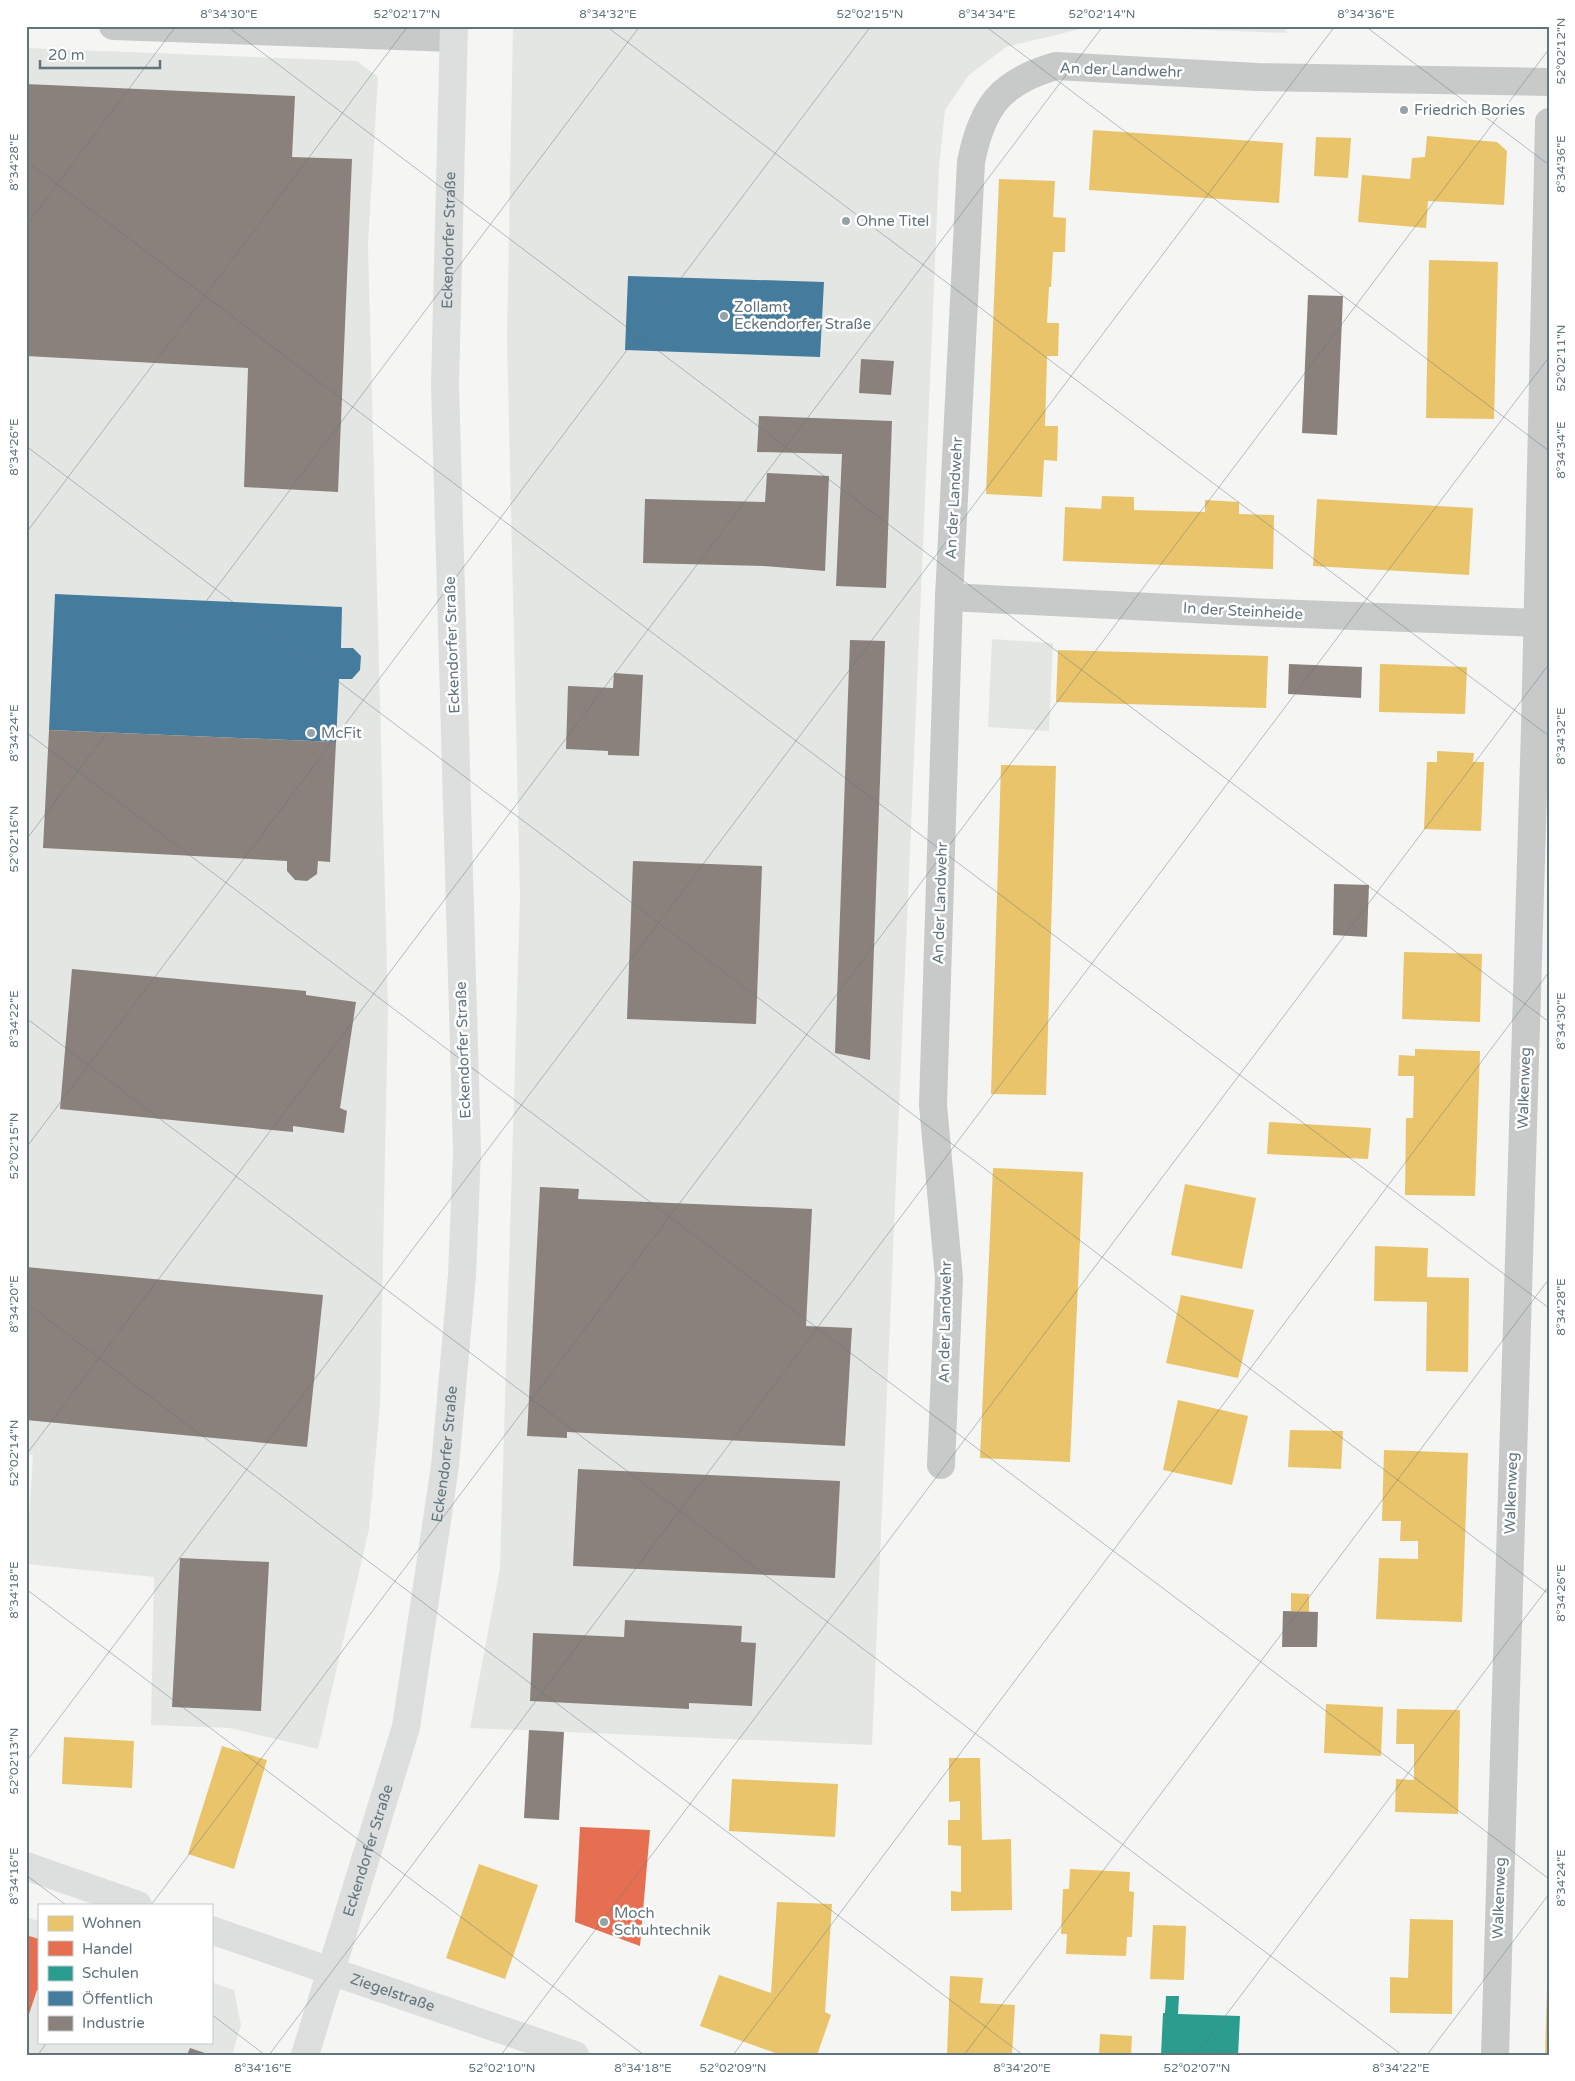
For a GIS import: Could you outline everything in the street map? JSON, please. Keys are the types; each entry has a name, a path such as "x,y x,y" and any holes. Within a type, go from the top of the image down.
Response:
{"street":[{"path":"113,26 454,32"},
{"name":"Eckendorfer Straße","path":"305,2055 406,1727 445,1466 462,1275 467,1152 445,384 454,32"},
{"name":"An der Landwehr","path":"941,1465 949,1278 933,1105 949,597 971,162 976,138 984,115 997,97 1016,82 1032,73 1056,66 1257,77 1549,82"},
{"name":"Walkenweg","path":"1495,2055 1541,798 1538,622 1549,122"},
{"name":"In der Steinheide","path":"949,597 1274,613 1538,622"},
{"path":"26,1866 135,1904"},
{"name":"Ziegelstraße","path":"212,1930 575,2055"}],"shaded area":[{"path":"513,26 1093,26 1006,47 968,76 945,110 939,168 872,1745 470,1728 500,1568 520,897 507,338"},
{"path":"1101,26 1284,26 1287,33"},
{"path":"26,48 357,61 378,77 368,244 388,1008 380,1406 369,1529 318,1749 229,1728 151,1725 154,1577 26,1564 33,1455 26,1454"},
{"path":"992,639 1053,643 1049,731 988,727"},
{"path":"26,1917 38,1921 38,2044 212,2044 212,1982 234,1990 241,2025 232,2055 26,2055"}],"building: Wohnen":[{"path":"1093,130 1283,143 1279,203 1089,190"},
{"path":"1427,136 1497,142 1507,151 1504,205 1428,201 1426,228 1358,222 1362,175 1410,179 1412,158 1425,157"},
{"path":"1316,137 1351,138 1348,178 1314,176"},
{"path":"999,179 1055,181 1053,217 1066,218 1065,252 1053,252 1047,323 1059,323 1058,356 1047,356 1045,426 1058,426 1057,461 1044,460 1042,497 986,494"},
{"path":"1429,260 1498,262 1494,419 1426,418"},
{"path":"1102,496 1134,497 1134,510 1205,512 1205,500 1239,502 1239,514 1274,515 1273,569 1063,561 1065,507 1101,509"},
{"path":"1317,499 1473,508 1469,575 1313,566"},
{"path":"1058,650 1268,656 1266,708 1056,702"},
{"path":"1380,664 1467,667 1465,714 1379,712"},
{"path":"1437,751 1474,753 1473,762 1484,762 1481,831 1424,829 1427,762 1437,762"},
{"path":"1001,765 1056,766 1046,1095 991,1094"},
{"path":"1404,952 1482,954 1480,1022 1402,1019"},
{"path":"1415,1049 1480,1051 1475,1196 1405,1195 1406,1118 1413,1118 1414,1076 1398,1076 1399,1055 1415,1056"},
{"path":"1269,1122 1371,1128 1368,1159 1267,1154"},
{"path":"993,1168 1083,1172 1070,1462 980,1458"},
{"path":"1185,1184 1256,1198 1242,1269 1171,1255"},
{"path":"1375,1246 1428,1248 1427,1277 1469,1278 1468,1372 1426,1371 1427,1302 1374,1301"},
{"path":"1181,1295 1254,1310 1238,1378 1166,1363"},
{"path":"1178,1400 1248,1416 1232,1485 1163,1470"},
{"path":"1290,1430 1343,1431 1341,1469 1288,1467"},
{"path":"1384,1450 1468,1453 1462,1622 1376,1619 1379,1558 1418,1559 1418,1541 1400,1541 1401,1521 1382,1521"},
{"path":"1291,1593 1309,1594 1309,1612 1291,1611"},
{"path":"1326,1704 1383,1707 1381,1756 1324,1753"},
{"path":"1397,1709 1460,1710 1458,1814 1395,1812 1396,1779 1414,1780 1414,1744 1396,1744"},
{"path":"64,1737 134,1741 132,1788 62,1784"},
{"path":"222,1746 267,1760 234,1869 188,1854"},
{"path":"949,1758 980,1758 982,1840 1011,1839 1012,1910 951,1911 951,1891 961,1892 961,1846 948,1845 948,1820 960,1820 960,1801 949,1802"},
{"path":"732,1779 838,1784 835,1837 729,1831"},
{"path":"479,1864 538,1885 505,1979 446,1958"},
{"path":"1070,1869 1130,1872 1129,1891 1134,1892 1132,1937 1127,1937 1126,1956 1066,1954 1067,1934 1061,1934 1063,1889 1069,1889"},
{"path":"777,1902 832,1904 825,2012 831,2015 817,2055 781,2055 700,2026 719,1975 771,1993"},
{"path":"1410,1919 1453,1920 1452,2014 1390,2013 1390,1977 1408,1978"},
{"path":"1153,1925 1186,1926 1184,1980 1150,1979"},
{"path":"950,1976 983,1978 980,2003 1015,2005 1012,2055 947,2055"},
{"path":"1547,1986 1549,1986 1549,2055 1545,2055"},
{"path":"1100,2034 1132,2036 1131,2055 1099,2055"}],"building: Handel":[{"path":"580,1827 650,1830 640,1946 575,1922"},
{"path":"26,1935 38,1939 38,1990 27,2020"}],"building: Schulen":[{"path":"1166,1996 1179,1996 1178,2014 1240,2016 1238,2055 1161,2055 1163,2013 1165,2013"}],"building: Öffentlich":[{"name":"Zollamt Eckendorfer Straße","path":"628,276 824,282 820,357 625,350"},
{"path":"55,594 342,607 341,648 353,648 361,656 360,670 352,679 339,679 336,742 49,730"}],"building: Industrie":[{"path":"26,84 295,96 292,157 352,159 338,492 244,487 248,368 26,356"},
{"path":"1308,295 1343,296 1337,435 1302,433"},
{"path":"861,359 894,361 891,395 859,393"},
{"path":"759,416 892,421 886,588 836,586 842,454 757,452"},
{"path":"767,473 829,476 825,571 764,566 643,563 645,499 765,502"},
{"path":"850,640 885,641 870,1060 835,1053"},
{"path":"1289,664 1362,667 1361,698 1288,694"},
{"path":"614,673 643,675 639,756 608,755 608,751 566,749 568,686 613,688"},
{"path":"49,730 336,742 330,862 318,861 317,874 307,881 295,880 287,871 287,861 43,848"},
{"path":"633,861 762,866 756,1024 627,1019"},
{"path":"1334,884 1369,885 1367,937 1333,935"},
{"path":"72,969 306,991 306,995 356,1002 340,1108 347,1111 344,1133 293,1126 293,1132 60,1109"},
{"path":"540,1187 579,1189 578,1199 812,1209 806,1326 852,1328 845,1446 567,1432 567,1438 527,1436"},
{"path":"26,1267 323,1295 307,1447 26,1420"},
{"path":"578,1469 840,1481 835,1578 573,1566"},
{"path":"180,1558 269,1562 261,1711 172,1707"},
{"path":"1283,1611 1318,1612 1317,1647 1282,1647"},
{"path":"625,1620 742,1626 741,1642 756,1643 752,1706 689,1703 689,1709 530,1701 533,1633 624,1637"},
{"path":"529,1730 564,1732 559,1820 524,1818"},
{"path":"190,2048 208,2054 208,2055 187,2055"}],"place":[{"name":"Friedrich Bories","path":"1404,110"},
{"name":"Ohne Titel","path":"846,221"},
{"name":"Zollamt Eckendorfer Straße","path":"724,316"},
{"name":"McFit","path":"311,733"},
{"name":"Moch Schuhtechnik","path":"604,1922"}]}
